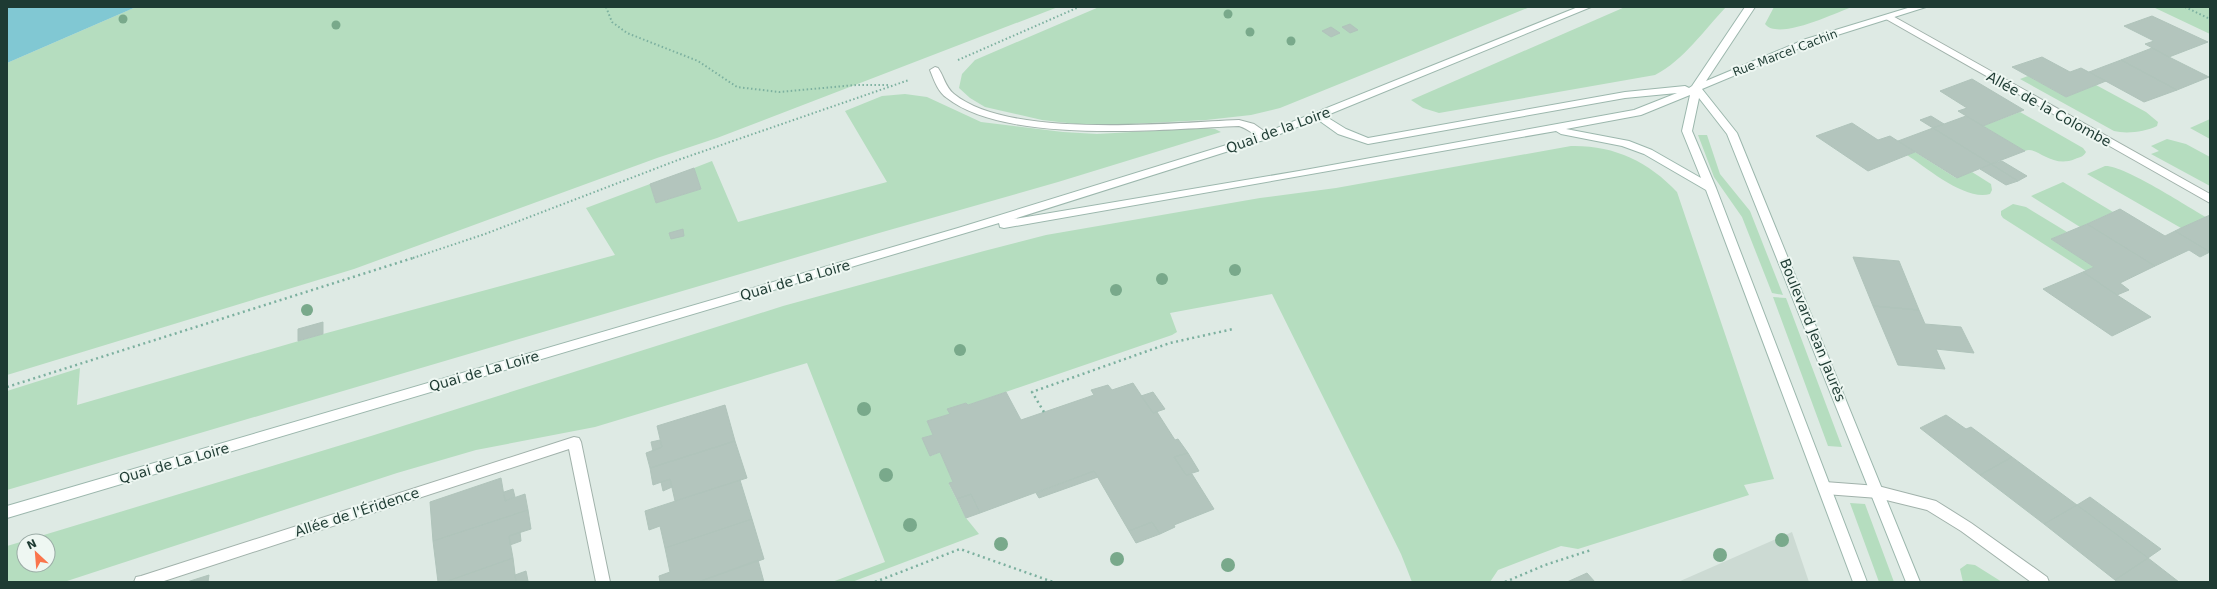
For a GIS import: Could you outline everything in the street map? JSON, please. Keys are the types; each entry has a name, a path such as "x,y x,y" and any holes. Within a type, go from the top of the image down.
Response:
{"main road":[{"name":"Quai de la Loire","path":"962,231 1266,136 1319,116 1586,7"},
{"path":"1750,7 1696,88 1687,131 1711,188 1860,582"},
{"name":"Rue Marcel Cachin","path":"962,231 1554,130 1637,113 1809,41 1921,7"},
{"name":"Allée de la Colombe","path":"1889,17 2210,199"},
{"path":"936,70 940,84 950,97 965,106 994,117 1038,125 1072,128 1239,123 1250,126 1266,136"},
{"path":"1319,116 1337,131 1351,137 1368,141 1625,95 1696,88"},
{"name":"Boulevard Jean Jaurès","path":"1696,88 1732,133 1913,582"},
{"path":"1554,130 1625,143 1648,152 1711,188"},
{"name":"Quai de La Loire","path":"7,512 962,231"},
{"name":"Allée de l'Éridence","path":"141,582 574,442 603,582"},
{"path":"1825,488 1878,492 1931,505 1966,526 2042,582"}],"path":[{"path":"606,7 612,22 627,33 698,61 737,87 779,92 856,85 892,85"},
{"path":"7,387 329,286 485,234 678,160 936,70 1079,7"},
{"path":"2185,7 2210,19"},
{"path":"1044,412 1032,392 1170,343 1233,329"},
{"path":"875,582 960,549 1053,582"},
{"path":"1505,582 1545,565 1591,550"}],"shaded area":[{"path":"1792,532 1809,582 1678,582"}],"green space":[{"path":"136,7 1058,7 717,138 657,158 354,269 7,375 7,63"},
{"path":"1099,7 1530,7 1280,108 1251,115 1206,120 1093,126 1042,120 985,107 970,98 959,88 962,74 975,60"},
{"path":"1625,7 1726,7 1684,53 1665,69 1655,75 1439,113 1423,108 1411,100"},
{"path":"1774,7 1852,7 1807,24 1794,28 1782,29 1772,28 1765,24"},
{"path":"2153,7 2210,7 2210,34"},
{"path":"2028,76 2066,97 2096,85 2146,112 2158,122 2157,126 2136,132 2114,131 2020,79"},
{"path":"905,94 927,97 981,122 1063,132 1097,134 1203,128 1215,129 1221,132 1058,182 879,233 7,490 7,391 80,368 77,405 323,334 615,255 586,208 650,184 656,203 701,189 694,168 712,161 738,222 887,182 845,111 882,96"},
{"path":"2020,112 2083,148 2086,152 2083,156 2075,159 2059,161 2034,151 2025,151 1983,126"},
{"path":"2210,119 2210,139 2190,128"},
{"path":"1698,135 1707,135 1720,174 1750,211 1783,295 1772,293 1742,217 1714,177"},
{"path":"2167,139 2186,144 2210,157 2210,186 2151,154 2159,151 2151,146"},
{"path":"1571,146 1601,148 1629,157 1654,172 1677,192 1774,479 1744,485 1749,495 1578,549 1561,546 1498,570 1490,582 1412,582 1401,554 1272,294 1170,313 1177,332 1172,335 968,405 966,403 948,409 950,414 927,421 933,435 922,438 931,456 940,452 953,482 949,484 966,518 979,534 852,582 832,582 885,562 807,363 595,427 476,450 397,473 64,582 7,582 7,546 16,543 16,573 56,573 56,533 50,533 371,436 783,306 1046,235 1260,198 1336,188"},
{"path":"1915,152 1956,178 1972,172 1991,184 1992,190 1990,194 1980,195 1969,193 1947,182 1907,155"},
{"path":"2105,166 2114,167 2140,179 2206,217 2181,228 2087,174"},
{"path":"2063,182 2113,212 2080,227 2031,196"},
{"path":"2013,204 2026,207 2067,232 2051,239 2094,267 2086,271 2003,218 2001,211"},
{"path":"1773,297 1786,298 1842,447 1828,446"},
{"path":"1850,503 1865,504 1894,582 1879,582"},
{"path":"1967,564 1975,565 2002,582 1963,582 1960,569"}],"water":[{"path":"7,7 136,7 7,63"}],"building":[{"path":"2152,16 2208,42 2169,57 2145,44 2154,41 2124,26"},
{"path":"1350,24 1358,30 1350,33 1342,27"},
{"path":"1331,27 1340,33 1331,37 1322,31"},
{"path":"2152,48 2209,77 2177,90 2121,60"},
{"path":"2042,57 2070,72 2081,68 2106,81 2066,97 2012,67"},
{"path":"2121,60 2177,90 2144,102 2089,72"},
{"path":"1972,79 2024,110 1983,126 1958,111 1967,108 1940,91"},
{"path":"1931,116 1944,124 1933,128 1920,120"},
{"path":"1966,116 2025,151 1991,164 1933,128"},
{"path":"1852,123 1878,140 1890,136 1915,152 1868,171 1816,136"},
{"path":"1933,128 1991,164 1957,178 1898,141"},
{"path":"2002,161 2027,176 2018,181 1991,164"},
{"path":"1991,164 2018,181 2006,185 1980,169"},
{"path":"694,168 701,189 656,203 650,184"},
{"path":"2120,209 2165,236 2175,231 2210,252 2200,257 2189,250 2155,266 2087,224"},
{"path":"2210,215 2210,252 2175,231 2181,228"},
{"path":"2087,224 2155,266 2120,283 2129,290 2117,295 2083,272 2094,267 2051,239"},
{"path":"683,229 684,236 671,239 669,233"},
{"path":"1853,257 1899,261 1919,310 1873,306"},
{"path":"2083,272 2151,317 2112,336 2043,289"},
{"path":"1873,306 1919,310 1925,324 1961,327 1974,353 1936,349 1945,369 1898,365"},
{"path":"323,322 323,334 298,341 298,329"},
{"path":"1133,383 1153,413 1157,412 1175,440 1178,439 1188,453 1174,457 1186,475 1192,474 1214,509 1174,525 1175,527 1160,534 1152,522 1129,531 1094,471 980,513 971,494 957,499 949,483 953,482 940,452 930,456 922,438 933,435 927,421 950,414 947,409 966,403 968,405 1006,392 1021,420 1094,395 1091,390 1108,385 1112,390"},
{"path":"1153,392 1165,409 1153,413 1141,396"},
{"path":"725,405 735,441 650,468 646,453 662,447 657,426"},
{"path":"1946,415 1966,429 1971,427 2012,457 1980,475 1920,428"},
{"path":"660,440 662,447 653,451 651,442"},
{"path":"735,441 747,478 675,501 670,479 653,485 650,468"},
{"path":"1188,453 1199,471 1186,475 1174,457"},
{"path":"2012,457 2077,505 2044,524 1980,475"},
{"path":"1094,471 1098,477 1039,498 1036,493"},
{"path":"501,478 505,501 525,494 528,510 433,541 430,502"},
{"path":"670,479 672,487 663,491 661,482"},
{"path":"740,480 752,519 665,548 660,526 649,530 645,511"},
{"path":"513,489 515,497 505,501 504,492"},
{"path":"971,494 980,513 966,518 957,499"},
{"path":"2090,497 2161,549 2148,558 2077,505"},
{"path":"2077,505 2148,558 2115,580 2044,524"},
{"path":"528,510 531,529 509,536 513,558 445,582 438,582 433,541"},
{"path":"752,519 764,559 698,582 660,582 659,576 670,572 665,548"},
{"path":"1152,522 1160,534 1136,543 1129,531"},
{"path":"520,532 521,541 510,545 509,536"},
{"path":"513,558 516,582 445,582"},
{"path":"2148,558 2179,582 2118,582 2115,580"},
{"path":"758,560 764,582 698,582"},
{"path":"526,571 528,581 516,582 515,575"},
{"path":"1587,573 1595,582 1567,582"},
{"path":"209,575 208,582 187,582"}]}
